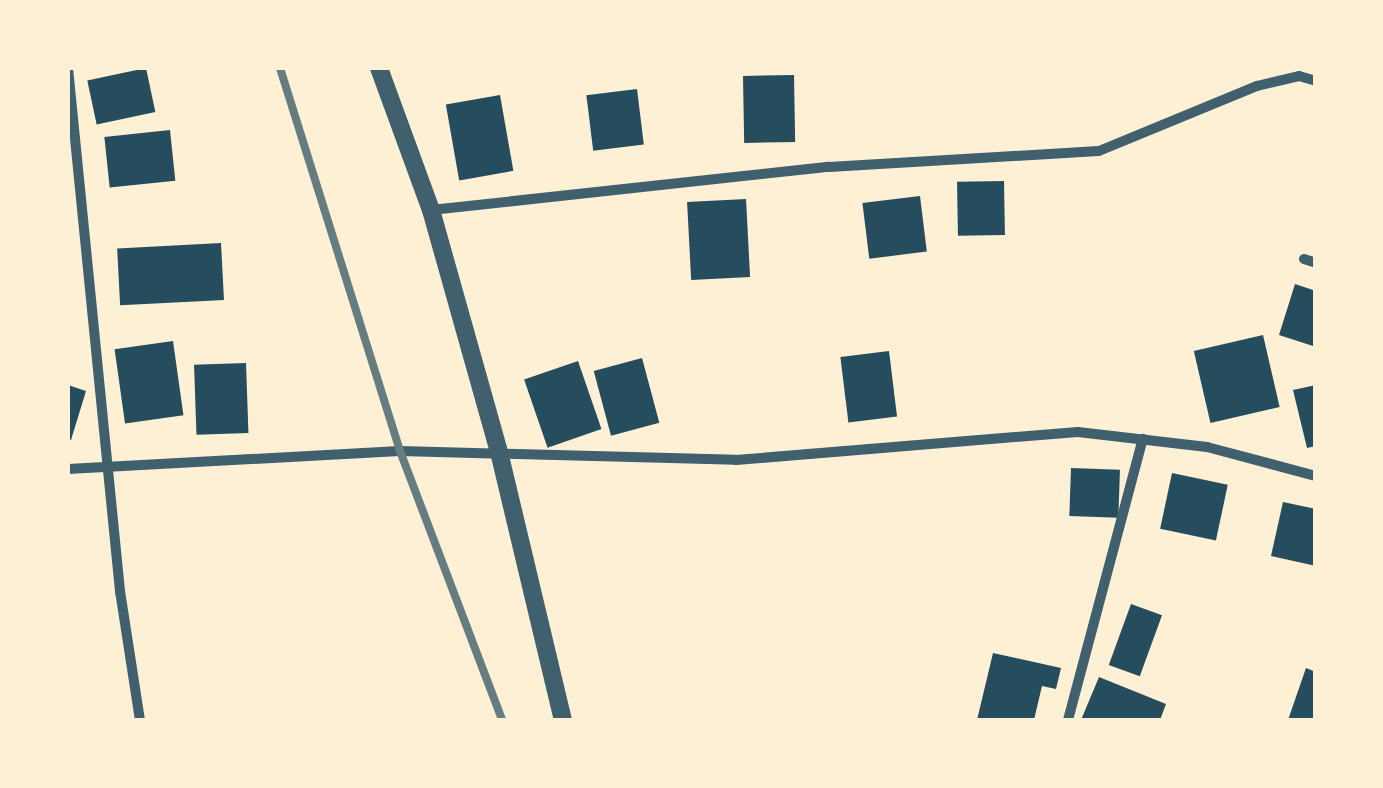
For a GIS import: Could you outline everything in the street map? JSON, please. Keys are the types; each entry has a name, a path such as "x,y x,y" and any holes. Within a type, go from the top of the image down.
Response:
{"street":[{"path":"68,68 109,468 140,720"},
{"path":"379,68 431,210 500,456 563,720"},
{"path":"431,210 829,167 1099,151 1257,86 1299,76 1316,81"},
{"path":"68,469 400,451 736,460 1078,432 1207,447 1316,476"},
{"path":"1068,720 1143,439"}],"building":[{"path":"146,68 155,112 97,124 87,80"},
{"path":"794,75 795,142 744,143 743,76"},
{"path":"637,89 644,145 593,151 586,95"},
{"path":"500,95 513,171 459,180 446,105"},
{"path":"170,130 175,181 110,188 104,137"},
{"path":"1004,181 1005,235 958,236 957,182"},
{"path":"920,196 927,252 869,259 862,203"},
{"path":"746,199 750,277 691,280 687,202"},
{"path":"221,243 224,300 120,305 117,248"},
{"path":"1295,284 1316,291 1316,347 1279,335"},
{"path":"1263,335 1280,407 1210,423 1194,351"},
{"path":"173,341 183,415 125,423 115,349"},
{"path":"889,351 897,417 848,422 840,357"},
{"path":"642,358 659,423 611,436 594,371"},
{"path":"578,361 601,429 548,448 524,380"},
{"path":"246,363 248,433 196,435 194,365"},
{"path":"68,385 86,391 71,440 68,439"},
{"path":"1316,385 1316,446 1307,448 1293,390"},
{"path":"1071,468 1120,470 1118,518 1069,516"},
{"path":"1172,473 1228,485 1216,541 1160,529"},
{"path":"1283,502 1316,509 1316,566 1271,556"},
{"path":"1131,604 1162,615 1140,676 1109,665"},
{"path":"993,653 1061,668 1056,689 1042,686 1034,720 977,720"},
{"path":"1306,668 1316,672 1316,720 1288,720"},
{"path":"1099,677 1166,704 1160,720 1081,720"}],"railway":[{"path":"280,68 400,451 502,720"}]}
